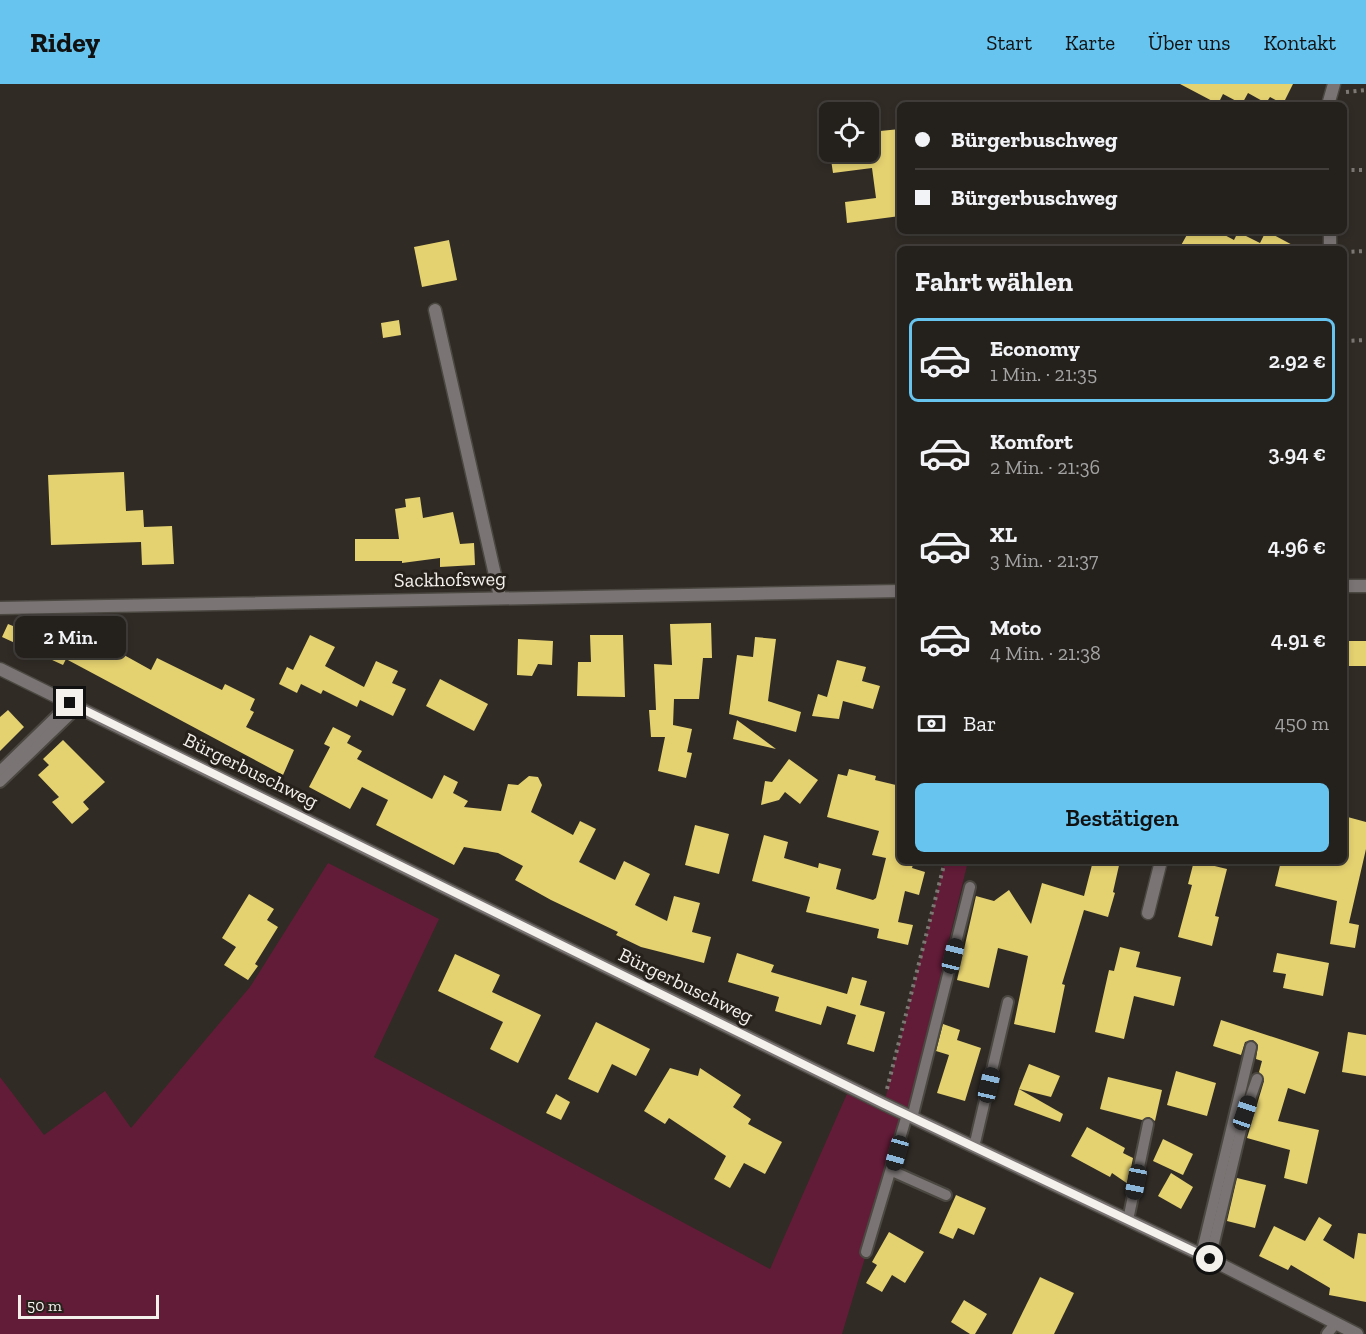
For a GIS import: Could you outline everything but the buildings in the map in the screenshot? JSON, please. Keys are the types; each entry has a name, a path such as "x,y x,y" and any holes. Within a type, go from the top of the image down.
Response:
{"street":[{"path":"1329,102 1334,84"},
{"path":"435,310 500,597"},
{"path":"1347,586 1366,586"},
{"name":"Sackhofsweg","path":"0,608 897,591"},
{"name":"Bürgerbuschweg","path":"0,669 910,1117 1205,1257 1357,1334"},
{"path":"1148,913 1160,864"}],"lane":[{"path":"0,771 74,705"},
{"path":"0,782 74,705"},
{"path":"866,1252 910,1117 970,887"},
{"path":"974,1147 1008,1002"},
{"path":"1205,1257 1251,1047"},
{"path":"1205,1257 1257,1078"},
{"path":"1128,1220 1148,1124"},
{"path":"892,1171 946,1194"},
{"path":"1327,1334 1336,1323"}],"path":[{"path":"1347,170 1366,170"},
{"path":"1347,252 1366,251"},
{"path":"1347,341 1366,340"},
{"path":"884,1104 944,864"}],"shaded area":[{"path":"328,863 439,919 374,1057 770,1269 850,1087 907,1118 842,1334 0,1334 0,1077 44,1135 105,1091 131,1128 250,987"},
{"path":"944,864 967,864 907,1115 884,1104"}],"route":[{"path":"70,703 884,1104 1210,1259"}]}
